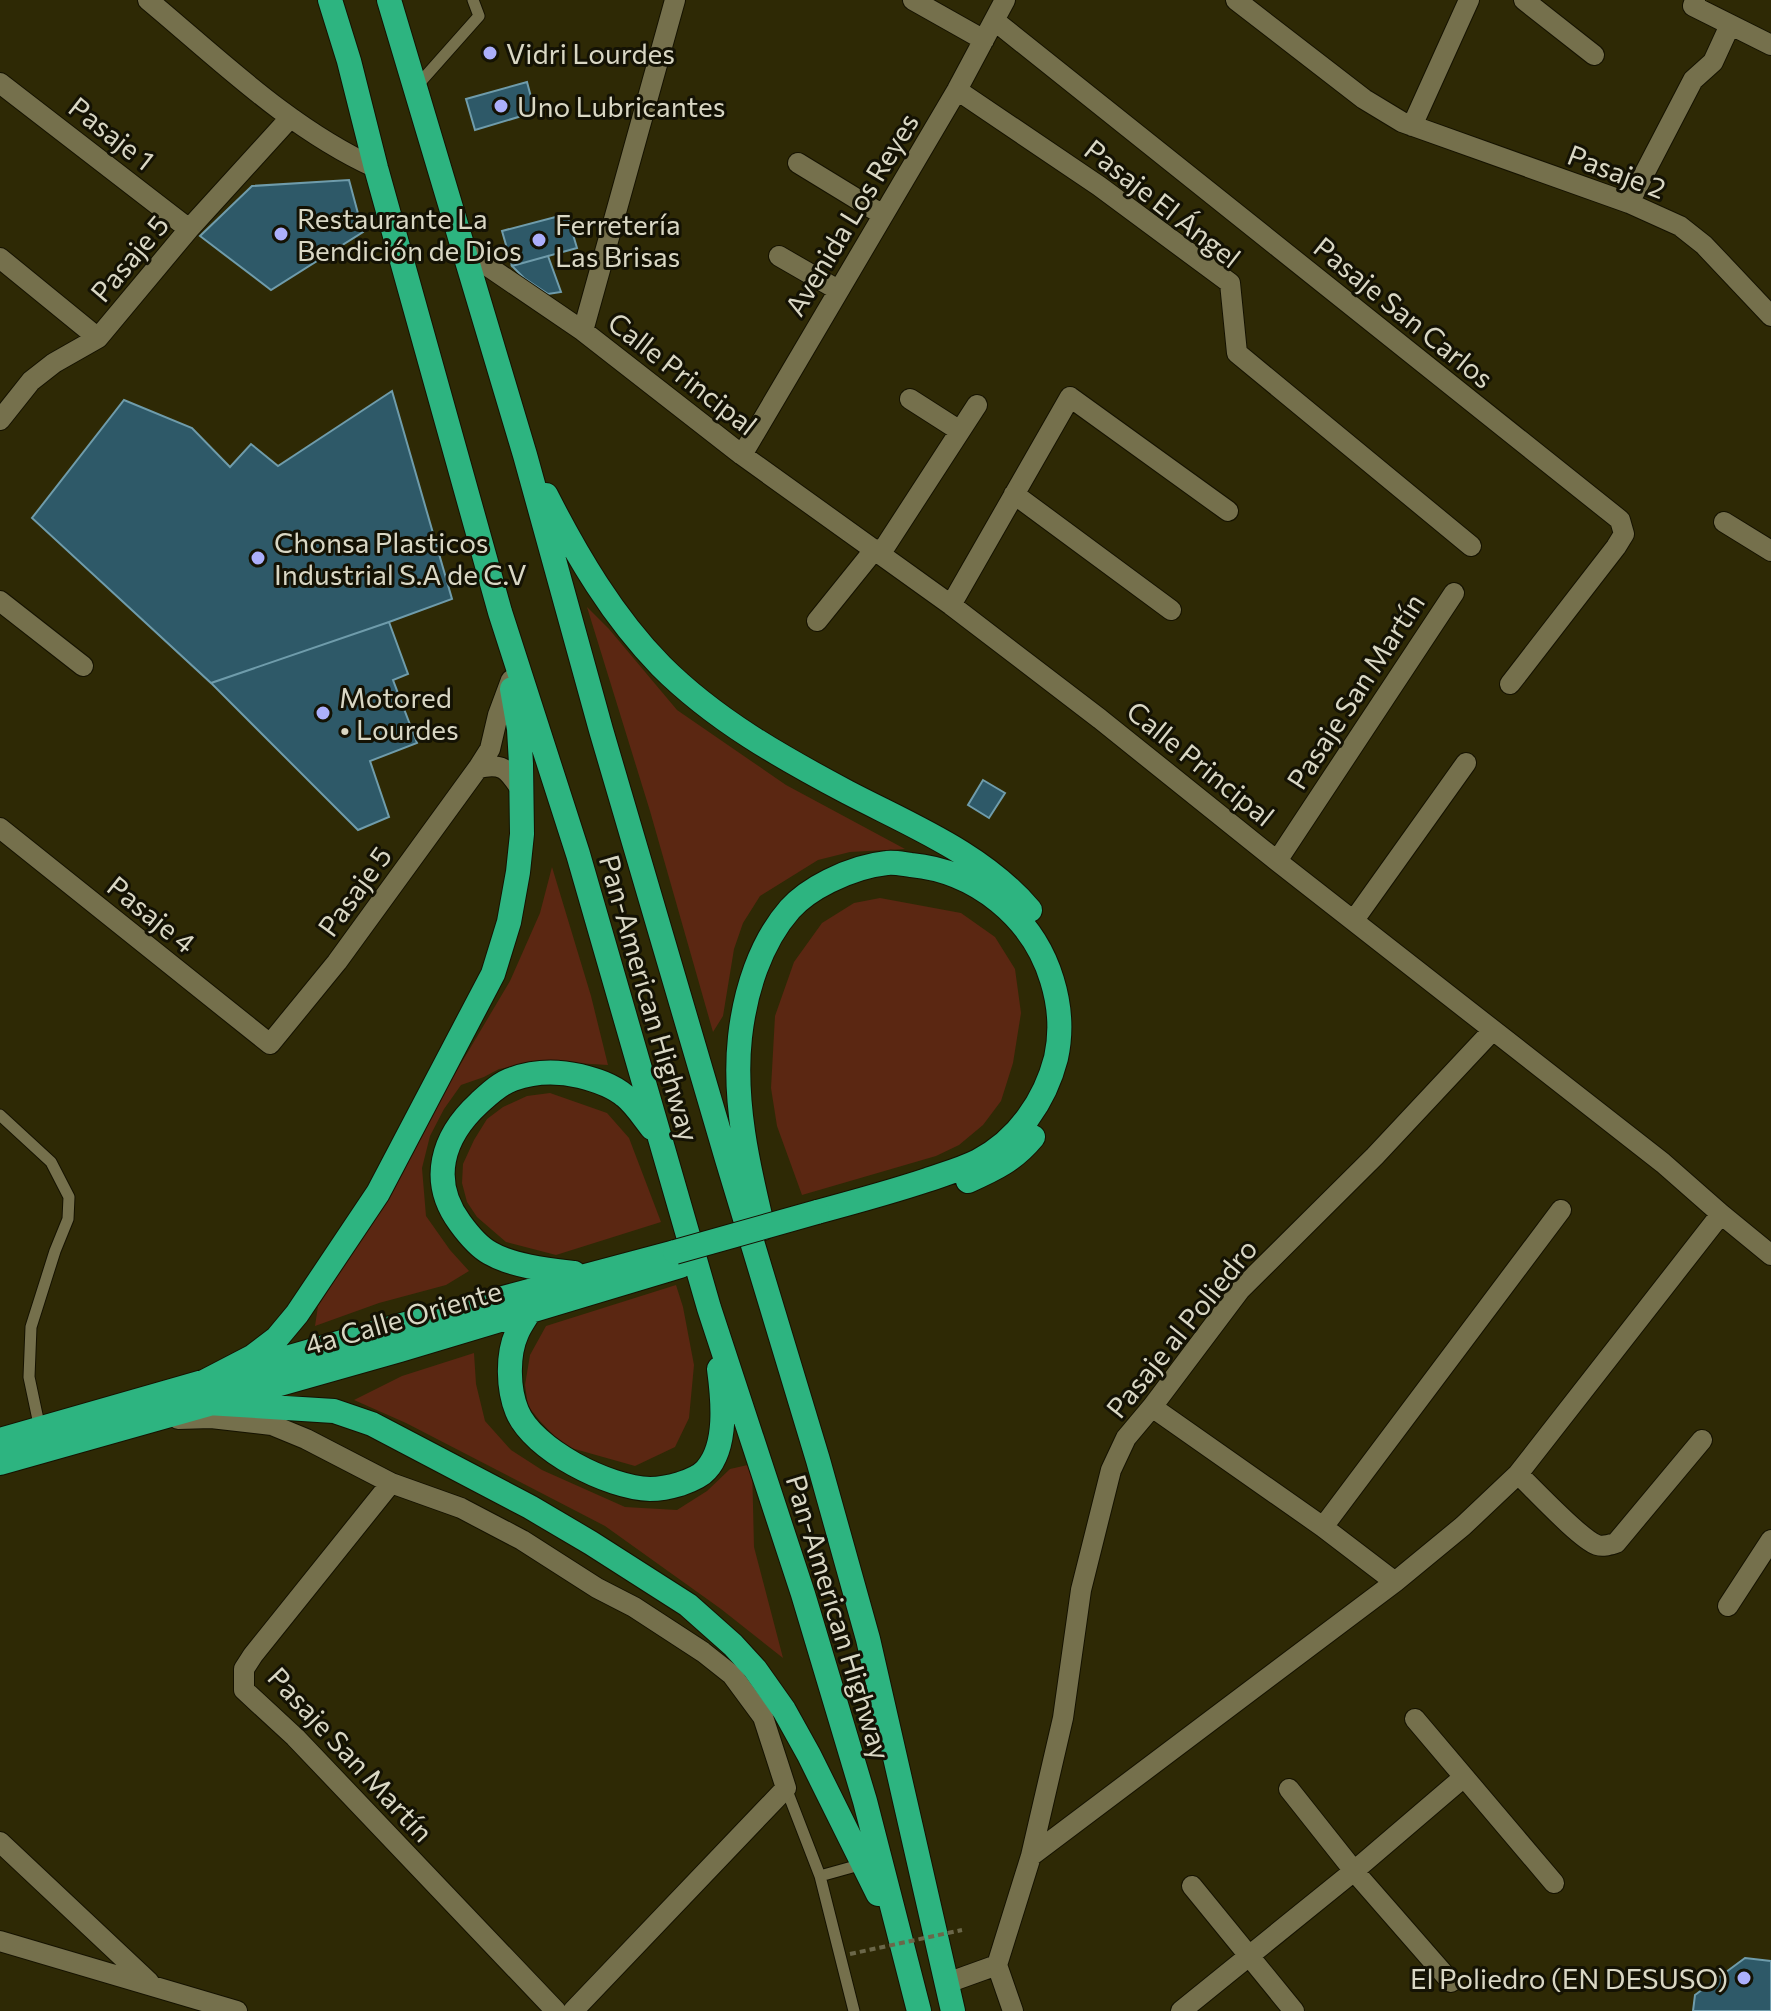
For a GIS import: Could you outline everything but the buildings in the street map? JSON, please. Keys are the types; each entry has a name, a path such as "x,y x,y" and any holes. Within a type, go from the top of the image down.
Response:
{"highway":[{"name":"Pan-American Highway","path":"330,0 500,612 578,854 709,1308 803,1594 865,1801 919,2011"},
{"name":"Pan-American Highway","path":"389,0 525,455 610,759 762,1278 818,1460 868,1639 953,2011"},
{"path":"525,455 589,572 624,624 662,667 715,713 783,758 936,838 1002,880 1041,922 1067,971 1073,995 1073,1052 1060,1093 1044,1123 1024,1147 1000,1167 952,1189 819,1219"},
{"path":"203,1393 277,1338 297,1314 378,1193 498,962 518,872 522,824 519,729 500,612"},
{"path":"818,1460 750,1175 740,1112 740,1036 748,999 757,963 771,933 792,906 818,887 847,872 888,863 951,873 999,901 1028,931 1042,952 1056,994 1060,1022 1057,1053 1045,1092 1010,1139 979,1160 819,1219"},
{"path":"588,1274 537,1268 490,1253 468,1234 450,1209 443,1182 444,1152 471,1110 501,1085 548,1072 598,1080 626,1096 654,1131 683,1217"},
{"name":"4a Calle Oriente","path":"0,1440 529,1312 678,1259 819,1219"},
{"name":"4a Calle Oriente","path":"0,1463 154,1420 203,1393 588,1274 678,1259"},
{"path":"529,1312 517,1333 511,1353 512,1394 518,1413 537,1437 564,1459 607,1480 650,1489 691,1480 707,1470 716,1453 723,1415 709,1308"},
{"path":"203,1393 334,1411 372,1424 530,1507 688,1605 755,1669 784,1710 900,1938"}],"street":[{"path":"148,0 290,118 346,154 376,168"},
{"name":"Calle Principal","path":"583,331 675,0"},
{"path":"913,0 984,40"},
{"name":"Avenida Los Reyes","path":"742,455 957,90 1005,0"},
{"name":"Pasaje 2","path":"1236,0 1364,99 1402,122 1629,203 1680,226 1704,245 1771,316"},
{"path":"1412,126 1469,0"},
{"path":"1524,0 1594,55"},
{"path":"1695,0 1693,6 1771,45"},
{"name":"Pasaje San Carlos","path":"995,21 1620,520 1624,534 1616,547 1510,684"},
{"path":"1629,203 1693,80 1713,62 1730,25"},
{"name":"Pasaje 1","path":"0,83 189,229"},
{"name":"Pasaje El Ángel","path":"957,90 1099,186 1230,283 1237,353 1471,546"},
{"name":"Pasaje 5","path":"0,420 31,381 54,363 98,338 189,229 290,118"},
{"path":"798,163 883,215"},
{"name":"Calle Principal","path":"464,250 583,331 742,455 878,551 1100,719 1663,1163 1771,1255"},
{"path":"779,256 838,290"},
{"path":"0,258 98,338"},
{"path":"951,605 1070,397 1228,511"},
{"path":"910,399 960,431"},
{"path":"817,621 878,551 977,405"},
{"path":"1014,494 1171,610"},
{"path":"1724,522 1771,551"},
{"name":"Pasaje San Martín","path":"1277,861 1454,593"},
{"path":"0,601 83,666"},
{"name":"Pasaje 5","path":"270,1044 337,962 478,768 490,749 511,680"},
{"path":"1354,920 1466,763"},
{"path":"478,768 492,765 507,769 522,791"},
{"name":"Pasaje 4","path":"0,828 270,1044"},
{"name":"Pasaje al Poliedro","path":"997,1965 1031,1856 1063,1718 1081,1590 1111,1470 1126,1438 1240,1290 1375,1156 1493,1030"},
{"path":"1323,1527 1561,1210"},
{"path":"1031,1856 1395,1582 1463,1526 1518,1474 1721,1214"},
{"path":"1152,1407 1323,1527 1395,1582"},
{"path":"154,1420 211,1418 272,1425 391,1483 461,1508 522,1540 671,1630 732,1675 763,1717 786,1788 573,2011"},
{"path":"1518,1474 1595,1545 1606,1546 1616,1543 1702,1440"},
{"name":"Pasaje San Martín","path":"391,1483 253,1655 244,1669 244,1690 295,1737 556,2011"},
{"path":"1728,1606 1771,1540"},
{"path":"1415,1719 1554,1883"},
{"path":"1181,2011 1464,1777"},
{"path":"1289,1789 1354,1871 1451,1982"},
{"path":"0,1842 153,1986"},
{"path":"1192,1886 1294,2011"},
{"path":"0,1941 237,2011"},
{"path":"947,1983 997,1965 1013,2011"}],"lane":[{"path":"416,88 479,16 473,0"},
{"path":"0,1115 51,1162 69,1197 68,1219 31,1327 29,1377 41,1429"},
{"path":"786,1788 820,1876 854,2011"},
{"path":"820,1876 863,1864"}],"path":[{"path":"850,1954 962,1930"}],"shaded area":[{"path":"587,607 677,710 786,785 905,849 850,852 818,860 760,896 743,923 734,949 723,1016 713,1032 650,811"},
{"path":"552,867 591,996 608,1065 541,1061 499,1069 461,1085 430,1136 422,1168 426,1216 469,1271 446,1285 379,1303 315,1326 318,1306 510,981 540,913"},
{"path":"880,898 961,913 995,937 1015,969 1021,1013 1013,1063 1001,1101 983,1125 959,1145 936,1156 802,1195 777,1126 771,1088 775,1016 794,962 822,923 854,903"},
{"path":"550,1093 607,1113 629,1138 661,1222 556,1255 506,1242 477,1217 467,1202 462,1183 463,1164 474,1140 487,1119 503,1107 527,1096"},
{"path":"676,1285 694,1365 689,1418 675,1447 635,1466 564,1446 528,1406 525,1385 530,1355 546,1326"},
{"path":"474,1353 476,1384 485,1421 511,1450 542,1470 625,1507 677,1510 707,1491 730,1469 752,1464 754,1547 783,1658 721,1609 605,1526 406,1423 354,1400 402,1376"}],"place":[{"name":"Vidri Lourdes","path":"490,53"},
{"name":"Uno Lubricantes","path":"501,106"},
{"name":"Restaurante La Bendición de Dios","path":"281,234"},
{"name":"Ferretería Las Brisas","path":"539,240"},
{"name":"Chonsa Plasticos Industrial S.A de C.V","path":"258,558"},
{"name":"Motored • Lourdes","path":"323,713"},
{"name":"El Poliedro (EN DESUSO)","path":"1744,1978"}]}
